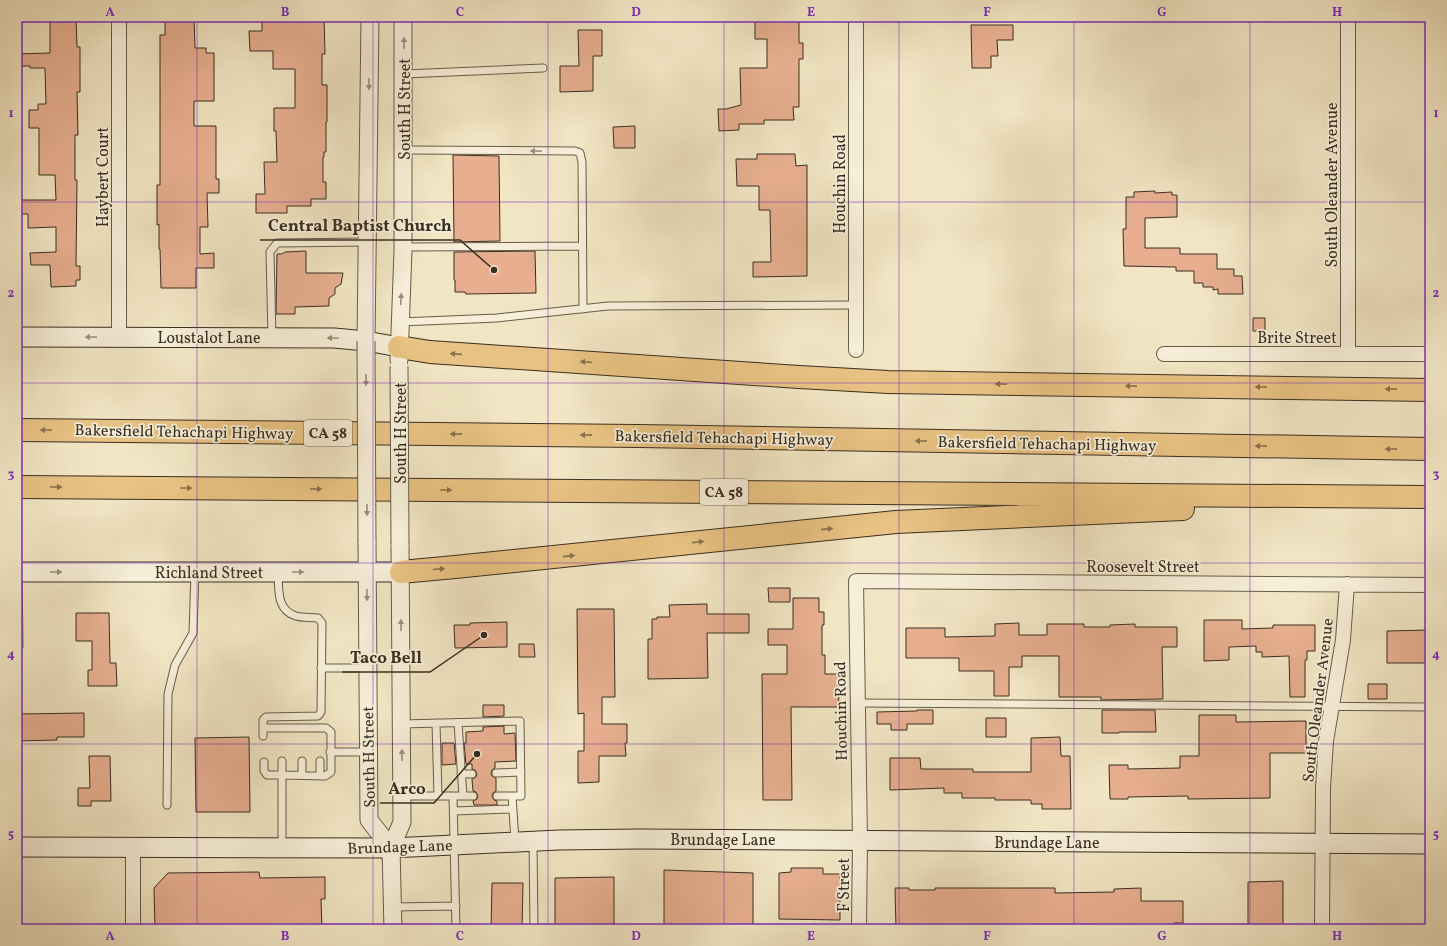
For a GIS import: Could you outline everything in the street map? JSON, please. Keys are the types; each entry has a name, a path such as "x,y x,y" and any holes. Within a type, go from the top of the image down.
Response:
{"highway":[{"path":"399,357 430,352 888,382 1430,390"},
{"name":"Bakersfield Tehachapi Highway","path":"17,430 655,436 1430,449"},
{"name":"CA 58","path":"17,487 1430,498"},
{"path":"400,572 896,522 1430,498"}],"main road":[{"name":"Loustalot Lane","path":"17,337 119,336 334,338 366,341 399,357"},
{"name":"Richland Street","path":"17,572 400,572"},
{"name":"Brundage Lane","path":"17,847 391,848 524,841 630,839 1430,844"}],"street":[{"name":"Haybert Court","path":"119,17 119,336"},
{"name":"South H Street","path":"370,17 366,341 369,820 391,848 402,822 399,357 402,247 404,74 403,17"},
{"name":"Houchin Road","path":"856,17 856,350"},
{"name":"South Oleander Avenue","path":"1348,17 1348,354"},
{"name":"Brite Street","path":"1164,354 1430,354"},
{"name":"Houchin Road","path":"856,581 860,840"},
{"name":"Roosevelt Street","path":"856,581 1430,585"},
{"name":"South Oleander Avenue","path":"1322,929 1323,788 1326,741 1343,640 1348,584"},
{"name":"F Street","path":"859,929 860,840"},
{"path":"133,929 134,848"},
{"path":"391,848 392,929"}],"lane":[{"path":"404,74 543,68"},
{"path":"403,150 574,151 580,153 582,162 583,309"},
{"path":"272,338 270,252 277,243 368,242"},
{"path":"402,247 582,246"},
{"path":"400,322 497,318 608,306 856,305"},
{"path":"17,572 19,646 17,646"},
{"path":"167,805 168,694 175,665 193,633 195,572"},
{"path":"263,736 263,720 266,717 318,716 321,712 322,623 318,618 297,616 288,613 280,598 278,572"},
{"path":"321,668 368,668"},
{"path":"857,703 1430,707"},
{"path":"402,724 520,721 521,796 497,796"},
{"path":"436,723 438,796"},
{"path":"458,723 463,796"},
{"path":"263,728 302,728 320,732 326,728 331,732 331,772 325,776 267,775 264,771 264,762"},
{"path":"281,728 281,736"},
{"path":"302,728 302,736"},
{"path":"330,752 368,752"},
{"path":"282,761 282,848"},
{"path":"302,761 302,776"},
{"path":"320,761 320,776"},
{"path":"496,773 521,772"},
{"path":"461,774 472,774"},
{"path":"402,796 473,796"},
{"path":"453,796 456,929"},
{"path":"512,796 512,809 524,841 534,929"},
{"path":"454,812 512,809"},
{"path":"392,907 456,906"}],"building":[{"path":"50,17 76,17 77,47 80,47 80,92 77,92 78,135 75,135 75,180 77,180 76,266 80,266 80,280 76,280 76,286 51,287 50,265 31,265 30,253 56,252 56,227 28,228 28,214 21,214 21,200 56,200 55,175 39,175 39,128 29,128 29,110 38,110 38,104 46,104 45,68 17,66 17,54 50,53"},
{"path":"165,17 194,17 195,48 206,48 206,53 214,53 214,101 194,101 194,126 216,126 216,179 219,179 219,193 207,193 208,227 200,227 200,254 214,253 214,268 196,268 196,288 161,288 159,224 157,225 157,185 160,185 160,35 165,35"},
{"path":"262,17 324,17 325,54 322,54 322,85 327,85 327,122 326,152 324,152 323,157 323,182 326,182 326,199 311,199 311,206 287,206 287,213 256,213 256,194 265,194 264,162 277,162 276,131 274,131 274,108 295,108 295,69 273,69 273,51 250,51 249,31 262,31"},
{"path":"755,17 794,17 794,21 799,21 799,43 803,43 803,59 799,59 799,107 793,107 794,120 764,120 764,124 739,124 739,130 719,131 718,109 726,109 741,105 740,68 767,68 767,39 755,39"},
{"path":"971,25 1013,25 1013,40 997,40 998,56 991,56 991,68 972,68"},
{"path":"578,30 602,30 602,56 593,56 593,91 560,92 560,66 579,66"},
{"path":"635,126 635,148 614,148 613,127"},
{"path":"757,154 795,154 796,166 807,165 807,276 753,277 753,262 771,262 770,210 759,210 759,186 737,186 736,159 757,159"},
{"path":"453,155 499,156 500,241 454,242"},
{"path":"1155,191 1155,193 1172,192 1172,195 1177,195 1177,217 1145,218 1145,248 1180,248 1180,254 1217,254 1217,269 1234,269 1234,276 1242,276 1243,294 1218,294 1218,289 1213,290 1213,287 1203,287 1203,283 1194,283 1194,271 1176,271 1176,267 1124,266 1123,229 1126,229 1126,197 1134,197 1134,192"},
{"path":"306,251 306,273 343,273 341,284 335,288 335,294 329,298 329,306 295,307 295,314 276,314 277,254"},
{"path":"535,251 536,293 466,294 465,292 455,292 454,252"},
{"path":"1253,318 1265,318 1265,331 1253,331"},
{"path":"768,588 790,588 790,602 769,602"},
{"path":"793,598 819,598 819,612 824,612 824,625 822,625 822,655 825,655 825,674 838,674 839,707 791,707 792,800 763,800 762,674 787,674 787,645 768,645 768,629 793,629"},
{"path":"707,604 707,614 749,614 749,633 707,633 708,678 648,679 648,639 652,639 652,619 657,619 657,617 670,617 669,605"},
{"path":"577,609 614,609 615,697 602,697 602,724 627,724 627,743 625,743 626,756 599,756 599,782 578,783 578,751 584,751 584,713 578,714"},
{"path":"76,613 109,613 110,663 116,663 117,686 88,686 88,670 92,670 92,641 76,641"},
{"path":"1204,620 1242,620 1242,629 1273,628 1273,625 1315,625 1315,651 1307,651 1307,660 1305,660 1305,697 1290,697 1289,656 1262,657 1262,652 1256,652 1256,646 1229,647 1229,660 1204,661"},
{"path":"507,622 507,647 455,648 454,625"},
{"path":"1019,623 1019,635 1047,635 1047,624 1084,624 1084,627 1110,627 1110,625 1135,624 1135,627 1177,627 1177,647 1162,647 1163,699 1101,700 1101,697 1059,697 1059,656 1022,656 1022,667 1009,667 1009,696 994,696 994,671 959,671 959,658 906,658 906,628 945,628 945,637 995,636 995,624"},
{"path":"1430,630 1430,663 1387,663 1387,631"},
{"path":"519,644 534,644 535,657 519,657"},
{"path":"1368,684 1387,684 1387,699 1368,699"},
{"path":"483,705 504,705 504,716 483,717"},
{"path":"933,710 933,724 907,724 907,730 891,730 891,724 877,724 877,712"},
{"path":"1102,710 1155,710 1156,732 1102,733"},
{"path":"84,713 84,737 57,737 57,740 17,741 17,714"},
{"path":"1199,715 1236,715 1236,722 1306,721 1306,753 1270,753 1270,798 1188,799 1188,796 1128,797 1128,799 1110,799 1109,765 1128,765 1128,769 1180,768 1180,756 1199,756"},
{"path":"986,718 1006,718 1006,737 986,737"},
{"path":"504,726 504,734 515,733 516,761 495,762 495,768 492,770 491,774 496,778 496,791 492,796 494,800 497,801 497,805 474,805 473,801 477,799 478,796 476,792 473,791 472,779 476,777 477,774 475,770 472,769 472,764 466,764 464,743 466,743 466,732 483,731 483,727"},
{"path":"249,737 250,812 196,812 195,738"},
{"path":"1060,737 1061,756 1070,756 1071,809 1042,809 1042,804 1031,804 1031,800 962,798 962,793 944,793 944,788 890,790 890,758 920,758 921,769 973,769 973,772 1031,772 1031,738"},
{"path":"442,743 454,743 456,764 442,765"},
{"path":"89,756 110,756 111,801 91,801 91,806 78,806 78,788 90,788"},
{"path":"791,868 823,868 823,874 840,874 840,920 779,919 779,873 791,872"},
{"path":"664,870 753,873 753,929 664,929"},
{"path":"259,872 260,878 325,877 325,899 321,899 322,929 155,929 154,888 168,873"},
{"path":"614,877 614,924 611,924 611,929 561,929 561,925 555,926 555,878"},
{"path":"1283,881 1283,929 1248,929 1248,882"},
{"path":"492,883 523,883 522,929 491,929"},
{"path":"895,888 909,888 909,890 935,890 935,888 1055,888 1055,893 1114,892 1114,889 1141,888 1141,901 1183,901 1183,923 1174,923 1174,929 1114,927 1114,925 1054,926 1054,929 896,929"}],"place":[{"name":"Central Baptist Church","path":"494,270"},
{"name":"Taco Bell","path":"484,635"},
{"name":"Arco","path":"477,754"}]}
